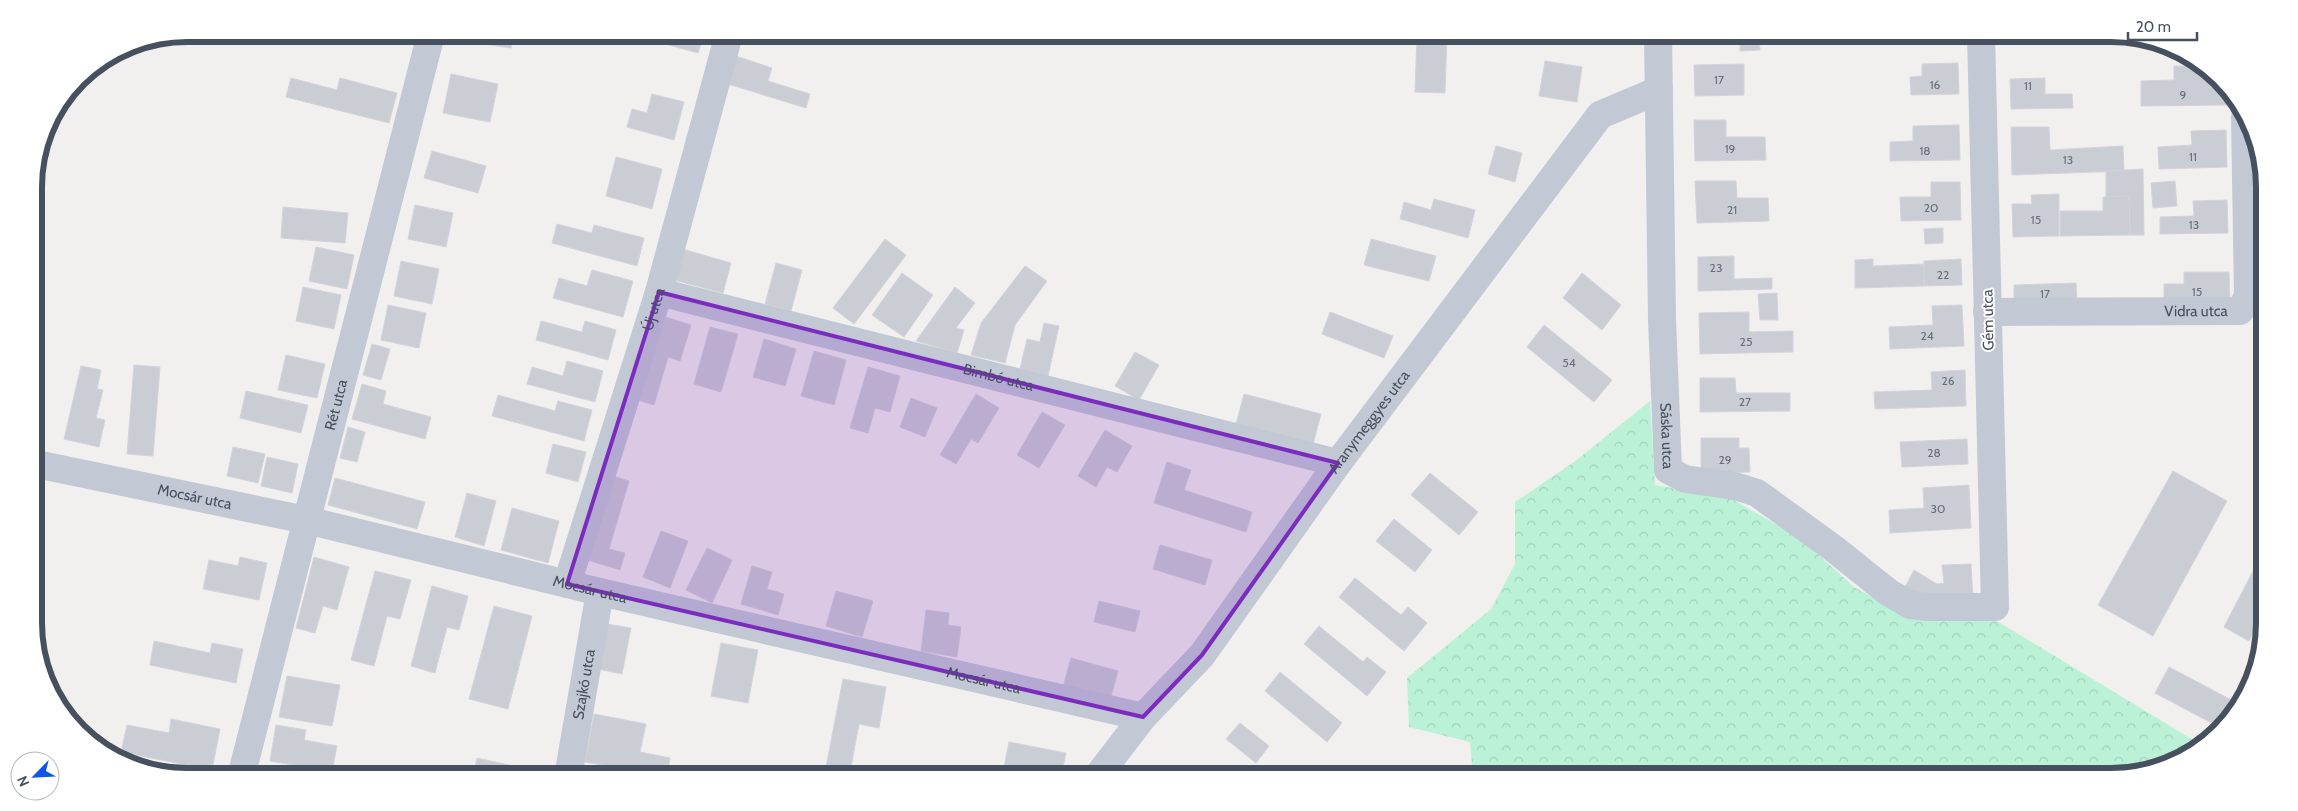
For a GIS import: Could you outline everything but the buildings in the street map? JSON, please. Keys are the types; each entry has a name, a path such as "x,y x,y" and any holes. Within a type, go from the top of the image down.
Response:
{"street":[{"name":"Rét utca","path":"243,768 429,42"},
{"name":"Új utca","path":"567,584 659,292 727,42"},
{"name":"Sáska utca","path":"1658,42 1662,319 1668,470 1685,479 1735,486 1757,493 1833,548 1888,592 1910,605 1995,606"},
{"name":"Gém utca","path":"1982,42 1995,606"},
{"name":"Aranymeggyes utca","path":"1104,768 1143,717 1202,655 1338,463 1600,115 1659,90"},
{"name":"Vidra utca","path":"1987,312 2240,311 2248,296 2245,134"},
{"name":"Bimbó utca","path":"659,292 1338,463"},
{"name":"Mocsár utca","path":"42,465 306,520 600,592 1143,717"},
{"name":"Szajkó utca","path":"570,768 600,592"}],"highlighted area":[{"path":"659,292 1338,463 1202,655 1143,717 567,584"}],"green space":[{"path":"1650,401 1655,485 1732,499 1801,539 1854,587 1910,618 1997,621 2195,741 2183,749 2148,764 2120,768 1472,768 1470,742 1409,727 1407,678 1491,609 1515,564 1515,502 1574,462"}]}
